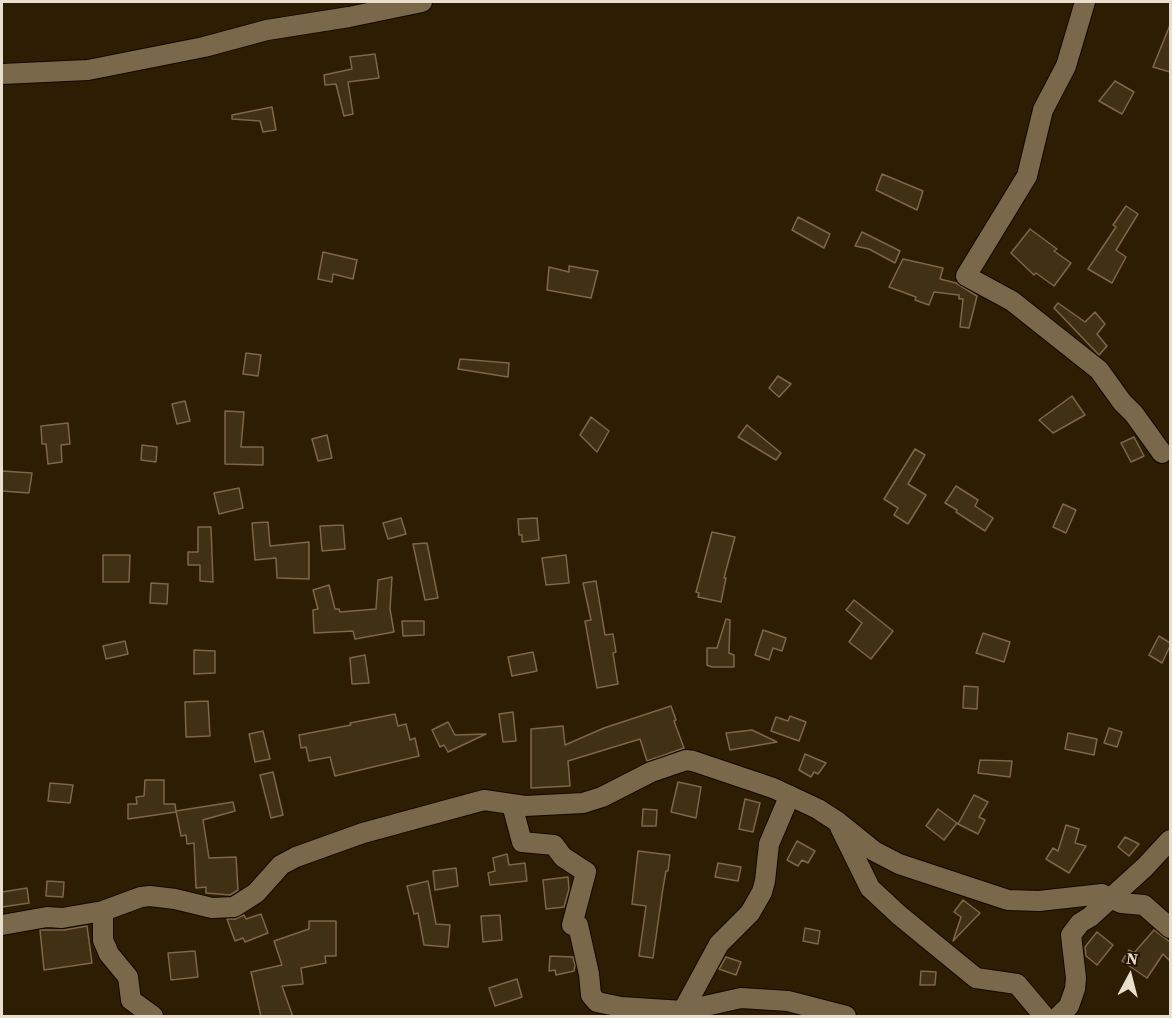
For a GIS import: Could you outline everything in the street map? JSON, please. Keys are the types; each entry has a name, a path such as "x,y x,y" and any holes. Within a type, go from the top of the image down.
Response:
{"street":[{"path":"2,74 88,70 204,46 267,30 422,2"},
{"path":"1085,2 1066,66 1043,110 1027,176 966,276 1012,301 1099,370 1162,453"},
{"path":"2,925 103,911 150,896 175,899 212,908 234,907 256,893 281,865 296,857 363,832 484,800 525,806 583,803 602,797 651,772 686,760 773,788 818,809 874,851 899,864 1008,900 1039,900 1102,894 1121,903 1144,905 1170,928"},
{"path":"682,1014 719,944 750,913 762,892 769,844 789,797"},
{"path":"512,804 522,842 554,845 563,857 586,872 572,925 578,924 590,974 591,995 597,1002 604,1005 682,1014 741,998 788,1000 846,1017"},
{"path":"838,822 870,888 976,978 1017,984 1044,1017"},
{"path":"1059,1017 1069,1006 1076,989 1071,935 1080,922 1090,917 1145,867 1170,840"},
{"path":"103,911 103,940 109,954 128,976 131,1000 153,1017"}],"building":[{"path":"1170,25 1170,72 1153,67"},
{"path":"375,54 379,78 348,82 353,114 344,116 336,84 325,85 324,75 352,69 350,57"},
{"path":"1115,81 1134,92 1122,114 1099,101"},
{"path":"272,107 276,130 263,132 260,121 232,119 232,115"},
{"path":"882,174 923,191 917,210 876,190"},
{"path":"1126,206 1138,214 1116,250 1126,257 1112,283 1088,269 1116,227 1113,225"},
{"path":"798,217 830,234 824,248 792,230"},
{"path":"1030,229 1057,249 1054,251 1071,263 1054,286 1036,273 1034,275 1011,253"},
{"path":"862,232 900,251 895,263 869,249 855,246"},
{"path":"323,252 357,260 353,279 333,274 332,282 318,279"},
{"path":"903,259 943,268 940,279 956,283 977,296 969,328 960,327 963,299 959,299 959,295 934,292 929,305 915,300 916,297 889,287"},
{"path":"569,266 598,271 591,298 547,290 549,267 569,272"},
{"path":"1058,303 1085,322 1095,312 1105,324 1097,334 1107,346 1099,355 1054,308"},
{"path":"246,353 261,355 258,376 243,374"},
{"path":"460,359 509,363 508,377 458,369"},
{"path":"778,376 791,384 779,397 769,388"},
{"path":"1072,396 1085,415 1053,433 1039,420"},
{"path":"185,401 190,421 177,424 172,404"},
{"path":"225,411 244,412 241,447 263,447 263,465 225,464"},
{"path":"591,417 609,431 597,452 580,435"},
{"path":"68,423 70,444 61,445 62,462 48,464 46,444 42,444 41,426"},
{"path":"747,425 781,453 776,460 738,437"},
{"path":"327,435 332,458 318,461 312,439"},
{"path":"1134,437 1144,456 1131,462 1121,443"},
{"path":"142,445 157,447 156,462 141,460"},
{"path":"915,449 925,455 908,484 926,495 908,524 894,515 898,508 884,499"},
{"path":"2,471 32,473 29,493 2,491"},
{"path":"956,486 978,500 975,506 993,518 985,531 945,503"},
{"path":"239,488 243,508 219,514 214,493"},
{"path":"1063,504 1076,510 1066,533 1053,527"},
{"path":"401,518 406,534 388,539 383,523"},
{"path":"537,518 539,540 522,542 518,519"},
{"path":"268,522 270,546 309,542 309,579 277,578 276,558 255,560 252,523"},
{"path":"343,525 345,549 322,551 320,526"},
{"path":"198,527 211,527 213,582 200,581 200,565 188,565 188,552 198,552"},
{"path":"712,532 735,537 724,578 726,578 721,602 698,597 699,593 696,592"},
{"path":"427,543 438,598 425,600 413,544"},
{"path":"103,555 130,555 129,582 103,582"},
{"path":"566,555 569,583 546,585 542,558"},
{"path":"392,577 390,609 394,632 355,639 353,631 314,633 313,610 318,609 313,590 329,585 335,609 339,609 340,612 376,609 378,580"},
{"path":"596,581 605,635 613,634 616,652 613,653 618,684 597,688 585,621 591,620 583,583"},
{"path":"151,583 168,584 167,604 150,603"},
{"path":"854,600 893,631 871,659 849,642 862,623 846,610"},
{"path":"726,619 730,620 729,653 734,655 734,667 712,667 707,665 707,648 717,648"},
{"path":"402,621 424,621 424,635 403,636"},
{"path":"763,630 786,638 782,651 773,648 769,660 755,655"},
{"path":"983,633 1010,642 1004,662 976,653"},
{"path":"1159,636 1170,643 1162,663 1149,655"},
{"path":"125,641 128,654 106,659 103,646"},
{"path":"194,650 215,651 215,673 194,674"},
{"path":"533,652 537,671 512,676 508,657"},
{"path":"365,655 369,683 352,684 350,658"},
{"path":"964,686 978,687 977,709 963,708"},
{"path":"208,701 210,736 186,737 185,702"},
{"path":"671,706 684,748 647,761 640,739 568,761 570,786 531,788 531,729 563,726 565,745 604,728"},
{"path":"513,712 516,741 503,742 499,714"},
{"path":"395,714 398,726 406,724 410,740 415,738 419,756 335,776 330,757 309,761 306,747 301,748 299,735"},
{"path":"790,716 806,722 799,741 771,731 776,717 788,721"},
{"path":"448,722 455,735 486,734 448,752 444,745 440,747 432,730"},
{"path":"1109,728 1122,732 1117,747 1104,743"},
{"path":"752,730 777,742 730,750 726,733"},
{"path":"263,731 270,759 255,762 249,734"},
{"path":"1068,733 1097,739 1094,755 1065,749"},
{"path":"805,754 826,763 818,774 814,772 811,777 799,770"},
{"path":"980,760 1012,761 1010,777 978,773"},
{"path":"273,772 283,815 271,818 260,775"},
{"path":"145,780 164,780 164,804 175,804 176,812 128,819 128,804 137,804 136,797 144,796"},
{"path":"678,782 701,787 696,818 671,812"},
{"path":"50,783 73,785 70,803 48,801"},
{"path":"974,795 988,802 979,817 985,820 978,834 958,824"},
{"path":"745,799 760,803 753,832 739,829"},
{"path":"233,802 235,811 203,820 209,858 236,857 238,890 230,895 206,893 206,887 196,888 194,843 187,844 186,835 181,836 176,811"},
{"path":"643,809 657,810 656,826 642,826"},
{"path":"938,809 957,823 944,840 926,826"},
{"path":"1066,825 1079,829 1075,843 1086,846 1069,873 1046,859 1053,848 1058,851"},
{"path":"1125,837 1139,844 1129,856 1118,847"},
{"path":"797,841 815,851 808,863 802,860 798,866 787,860"},
{"path":"638,851 670,855 653,958 639,956 646,906 632,904"},
{"path":"507,854 509,865 525,863 527,881 490,885 488,873 495,871 493,858"},
{"path":"718,863 741,867 738,881 715,877"},
{"path":"456,868 458,886 435,890 433,871"},
{"path":"568,877 569,889 564,907 546,909 543,880"},
{"path":"47,881 64,882 63,897 46,896"},
{"path":"428,881 436,924 450,925 448,947 424,945 418,913 414,914 407,886"},
{"path":"27,888 29,903 2,907 2,892"},
{"path":"963,900 980,913 953,941 961,917 954,912"},
{"path":"261,914 268,933 245,942 243,938 235,941 227,919 235,919 244,915 246,919"},
{"path":"500,915 502,940 483,942 481,916"},
{"path":"309,921 336,921 336,956 325,956 326,963 301,968 303,984 282,986 293,1017 261,1017 251,972 282,965 274,941 309,929"},
{"path":"87,926 92,963 44,970 40,930 64,930"},
{"path":"805,928 820,931 818,944 803,941"},
{"path":"1154,930 1170,942 1170,961 1163,954 1147,978 1122,961 1129,950 1134,953"},
{"path":"1097,932 1113,945 1097,965 1086,956 1085,947"},
{"path":"195,951 198,977 171,980 168,953"},
{"path":"550,956 573,957 574,971 556,975 555,970 549,971"},
{"path":"726,957 741,962 736,975 719,969"},
{"path":"921,971 936,972 935,985 920,985"},
{"path":"517,979 522,997 495,1006 489,988"}]}
